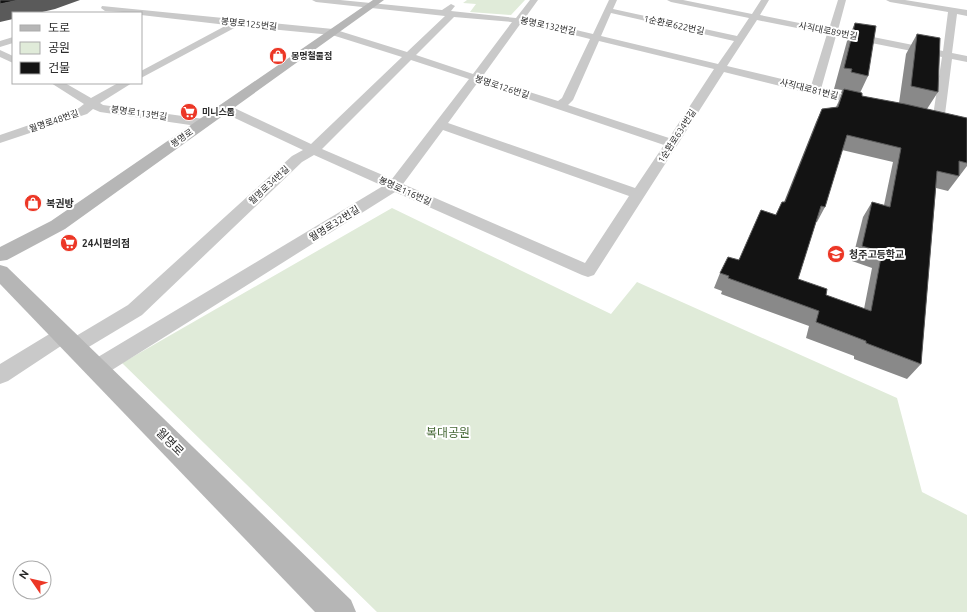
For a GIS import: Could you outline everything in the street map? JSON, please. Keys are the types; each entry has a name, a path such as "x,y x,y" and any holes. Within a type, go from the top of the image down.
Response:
{"street":[{"name":"봉명로125번길","path":"126,0 102,9 134,12"},
{"name":"봉명로132번길","path":"316,0 375,2 534,22 721,68"},
{"path":"445,12 458,0"},
{"name":"월명로32번길","path":"96,369 394,186 534,0"},
{"path":"560,106 567,100 613,0"},
{"name":"사직대로89번길","path":"672,0 685,1 967,59"},
{"name":"1순환로634번길","path":"588,271 765,0"},
{"path":"816,91 842,0"},
{"path":"890,0 967,13"},
{"name":"봉명로","path":"0,255 58,225 375,2"},
{"name":"1순환로622번길","path":"608,10 740,39"},
{"path":"938,122 953,10"},
{"name":"월명로34번길","path":"0,375 136,310 298,159 313,150 450,16 445,12"},
{"name":"봉명로125번길","path":"142,13 332,32"},
{"path":"147,23 165,15"},
{"path":"142,74 237,23"},
{"name":"봉명로126번길","path":"332,32 672,143"},
{"path":"0,44 12,40"},
{"path":"0,53 12,59"},
{"name":"사직대로81번길","path":"721,68 877,106"},
{"name":"봉명로113번길","path":"59,84 100,108 204,123"},
{"name":"월명로48번길","path":"0,140 83,111 92,102 124,84"},
{"name":"봉명로116번길","path":"224,108 313,150 588,271"},
{"path":"923,118 953,125"},
{"path":"440,125 639,194"},
{"name":"월명로","path":"0,272 338,612"}],"green space":[{"path":"467,0 525,0 511,15 470,12 476,4 463,3"},
{"name":"복대공원","path":"392,208 611,314 637,282 897,398 922,492 967,515 967,612 377,612 122,363"}],"building":[{"path":"0,0 19,0 0,4"},
{"path":"855,23 876,26 868,76 851,72 852,69 844,68"},
{"path":"917,34 940,38 938,92 911,86"},
{"path":"844,89 862,93 862,96 967,118 967,163 959,161 959,176 937,171 921,364 816,322 819,311 728,278 729,276 720,273 728,257 739,260 761,210 776,215 782,202 785,202 822,109 838,107","holes":["847,135 901,148 890,207 872,202 862,246 882,252 871,311 826,295 827,289 798,279 821,206 825,207"]}],"place":[{"name":"봉명철물점","path":"278,56"},
{"name":"미니스톱","path":"189,112"},
{"name":"복권방","path":"33,203"},
{"name":"24시편의점","path":"69,243"},
{"name":"청주고등학교","path":"836,254"}]}
